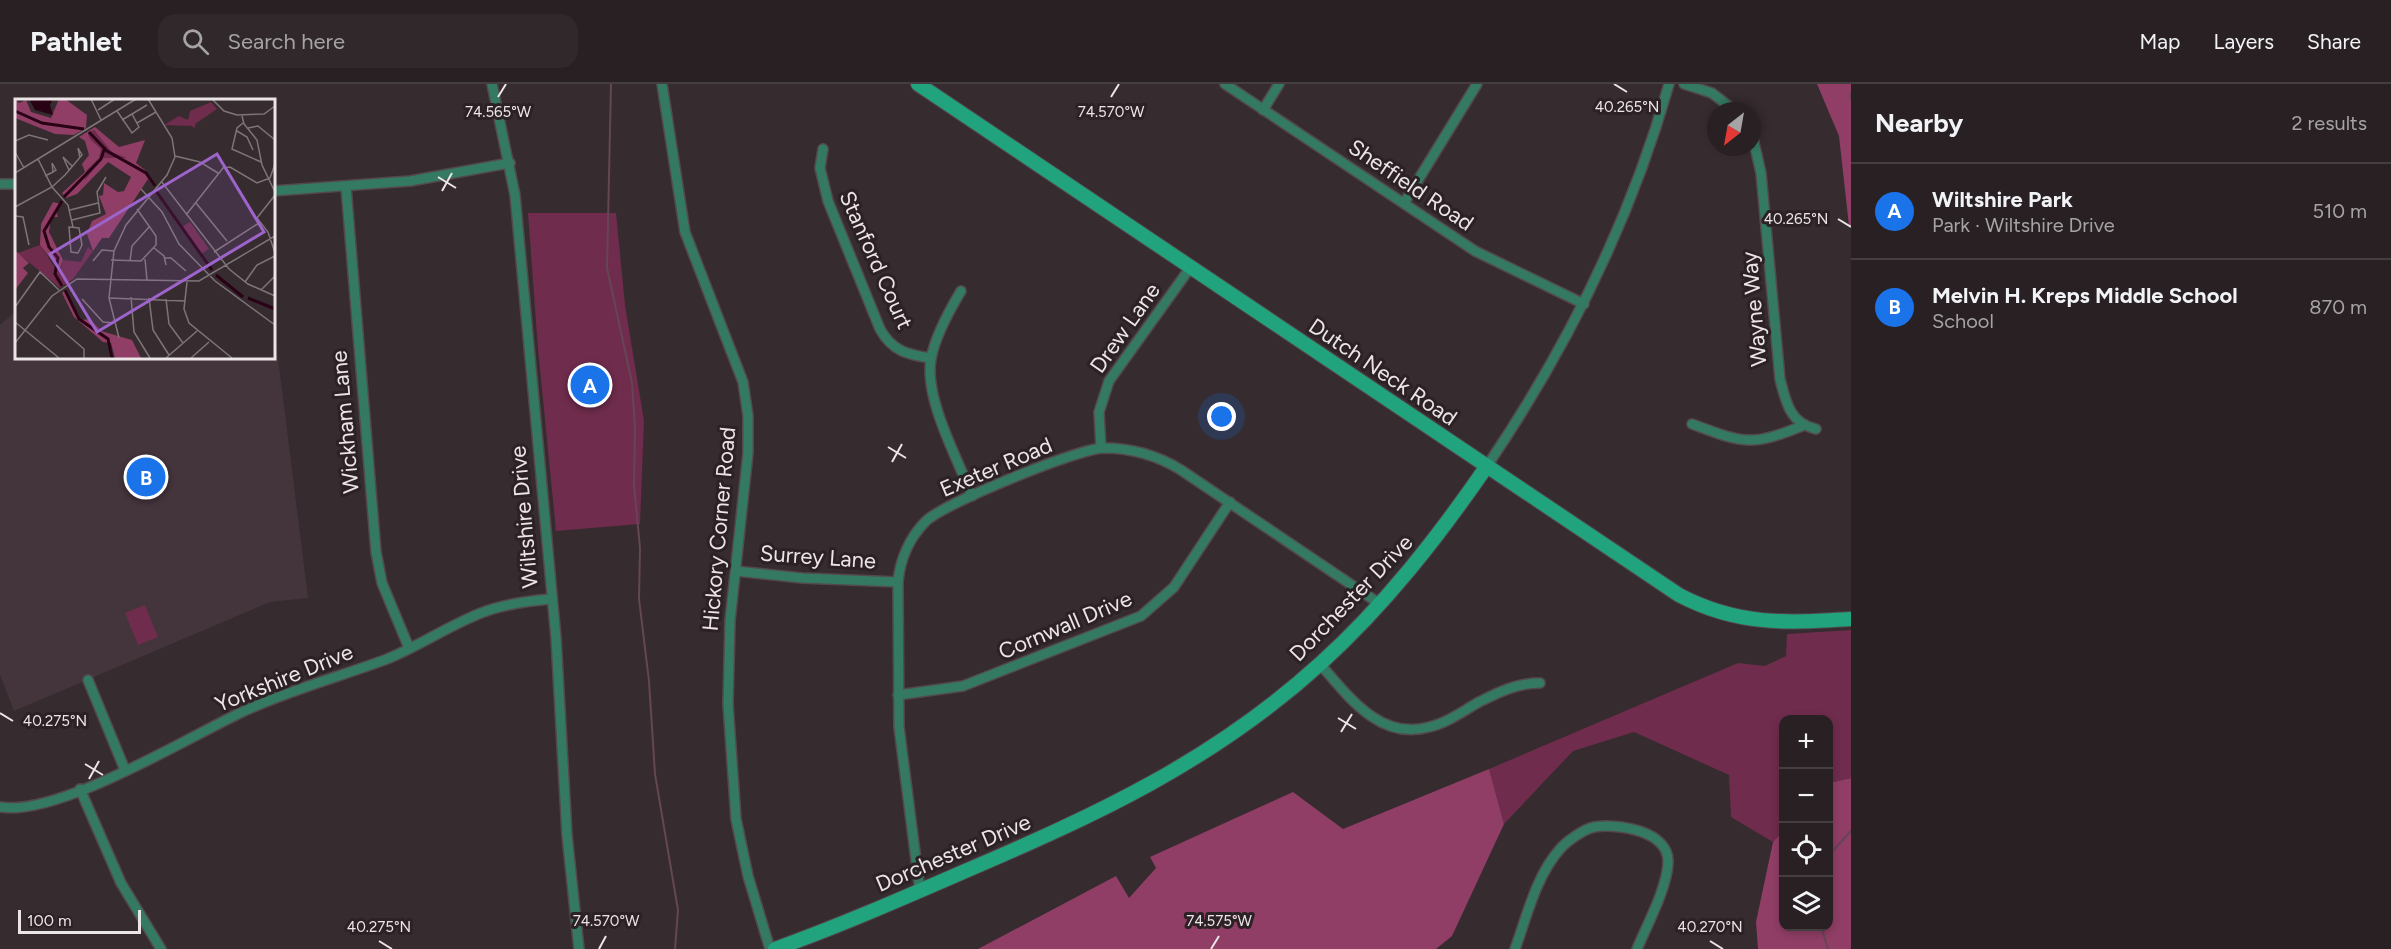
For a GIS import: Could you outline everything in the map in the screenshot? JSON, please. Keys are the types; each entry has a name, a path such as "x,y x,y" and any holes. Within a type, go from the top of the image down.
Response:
{"street":[{"name":"Wiltshire Drive","path":"492,84 510,164 519,239 562,713 567,835 579,949"},
{"name":"Hickory Corner Road","path":"662,84 685,232 738,367 745,392 748,416 748,453 730,621 728,704 736,819 748,876 770,949"},
{"name":"Dutch Neck Road","path":"918,84 1663,585 1707,609 1767,622 1851,619"},
{"name":"Sheffield Road","path":"1225,84 1503,267 1584,304"},
{"path":"1263,110 1279,84"},
{"path":"1404,203 1477,84"},
{"name":"Dorchester Drive","path":"775,949 920,891 1093,816 1153,784 1239,728 1320,664 1380,604 1421,556 1487,466 1542,381 1584,304 1640,177 1669,84"},
{"path":"1684,84 1712,93 1724,102"},
{"name":"Stanford Court","path":"823,149 820,168 828,201 880,329 889,342 903,353 931,358"},
{"name":"Wayne Way","path":"1757,156 1761,173 1780,379 1787,403 1802,426"},
{"path":"274,191 410,182 510,164"},
{"path":"0,184 15,183"},
{"name":"Wickham Lane","path":"346,187 376,552 382,583 409,648"},
{"name":"Drew Lane","path":"1101,448 1099,412 1109,381 1190,268"},
{"path":"961,291 950,310 931,358 930,376 934,400 972,496"},
{"path":"1692,424 1749,442 1768,439 1802,426 1816,429"},
{"name":"Exeter Road","path":"920,891 897,695 898,582 903,558 916,532 946,507 1073,456 1101,448 1128,450 1158,457 1230,502 1380,604"},
{"name":"Cornwall Drive","path":"897,695 963,686 1141,616 1174,587 1230,502"},
{"name":"Surrey Lane","path":"736,571 802,578 898,582"},
{"name":"Yorkshire Drive","path":"0,807 33,807 81,789 267,701 409,648 481,613 518,603 551,599"},
{"path":"1320,664 1361,709 1381,723 1404,729 1434,726 1502,690 1540,683"},
{"path":"88,680 125,770"},
{"path":"81,789 121,883 161,949"},
{"path":"1515,949 1545,870 1561,848 1592,828 1613,825 1649,835 1663,846 1669,861 1665,878 1637,949"}],"shaded area":[{"path":"1817,84 1851,84 1851,226 1849,226 1839,136"},
{"path":"528,213 616,213 625,305 644,421 640,524 556,531 538,349"},
{"path":"15,312 15,358 274,358 274,326 308,598 270,602 14,711 0,675 0,325"},
{"path":"145,605 158,637 138,645 125,613"},
{"path":"1851,630 1851,778 1833,782 1833,715 1779,715 1779,835 1773,842 1731,817 1729,775 1634,732 1573,751 1504,824 1489,769 1738,663 1765,666 1786,656 1787,634"},
{"path":"1489,769 1504,824 1452,936 1436,949 978,949 1116,876 1129,898 1156,868 1150,857 1293,792 1343,829"},
{"path":"1851,778 1851,949 1758,949 1756,922 1773,842 1779,835 1779,931 1833,931 1833,782"}],"waterway":[{"path":"611,84 607,268 632,383 635,427 634,485 640,548 639,599 649,681 655,774 678,910 675,949"},
{"path":"1851,93 1851,98"},
{"path":"1833,851 1851,831"},
{"path":"1823,931 1828,949"}],"place":[{"name":"Wiltshire Park","path":"590,385"},
{"name":"Melvin H. Kreps Middle School","path":"146,477"}]}
